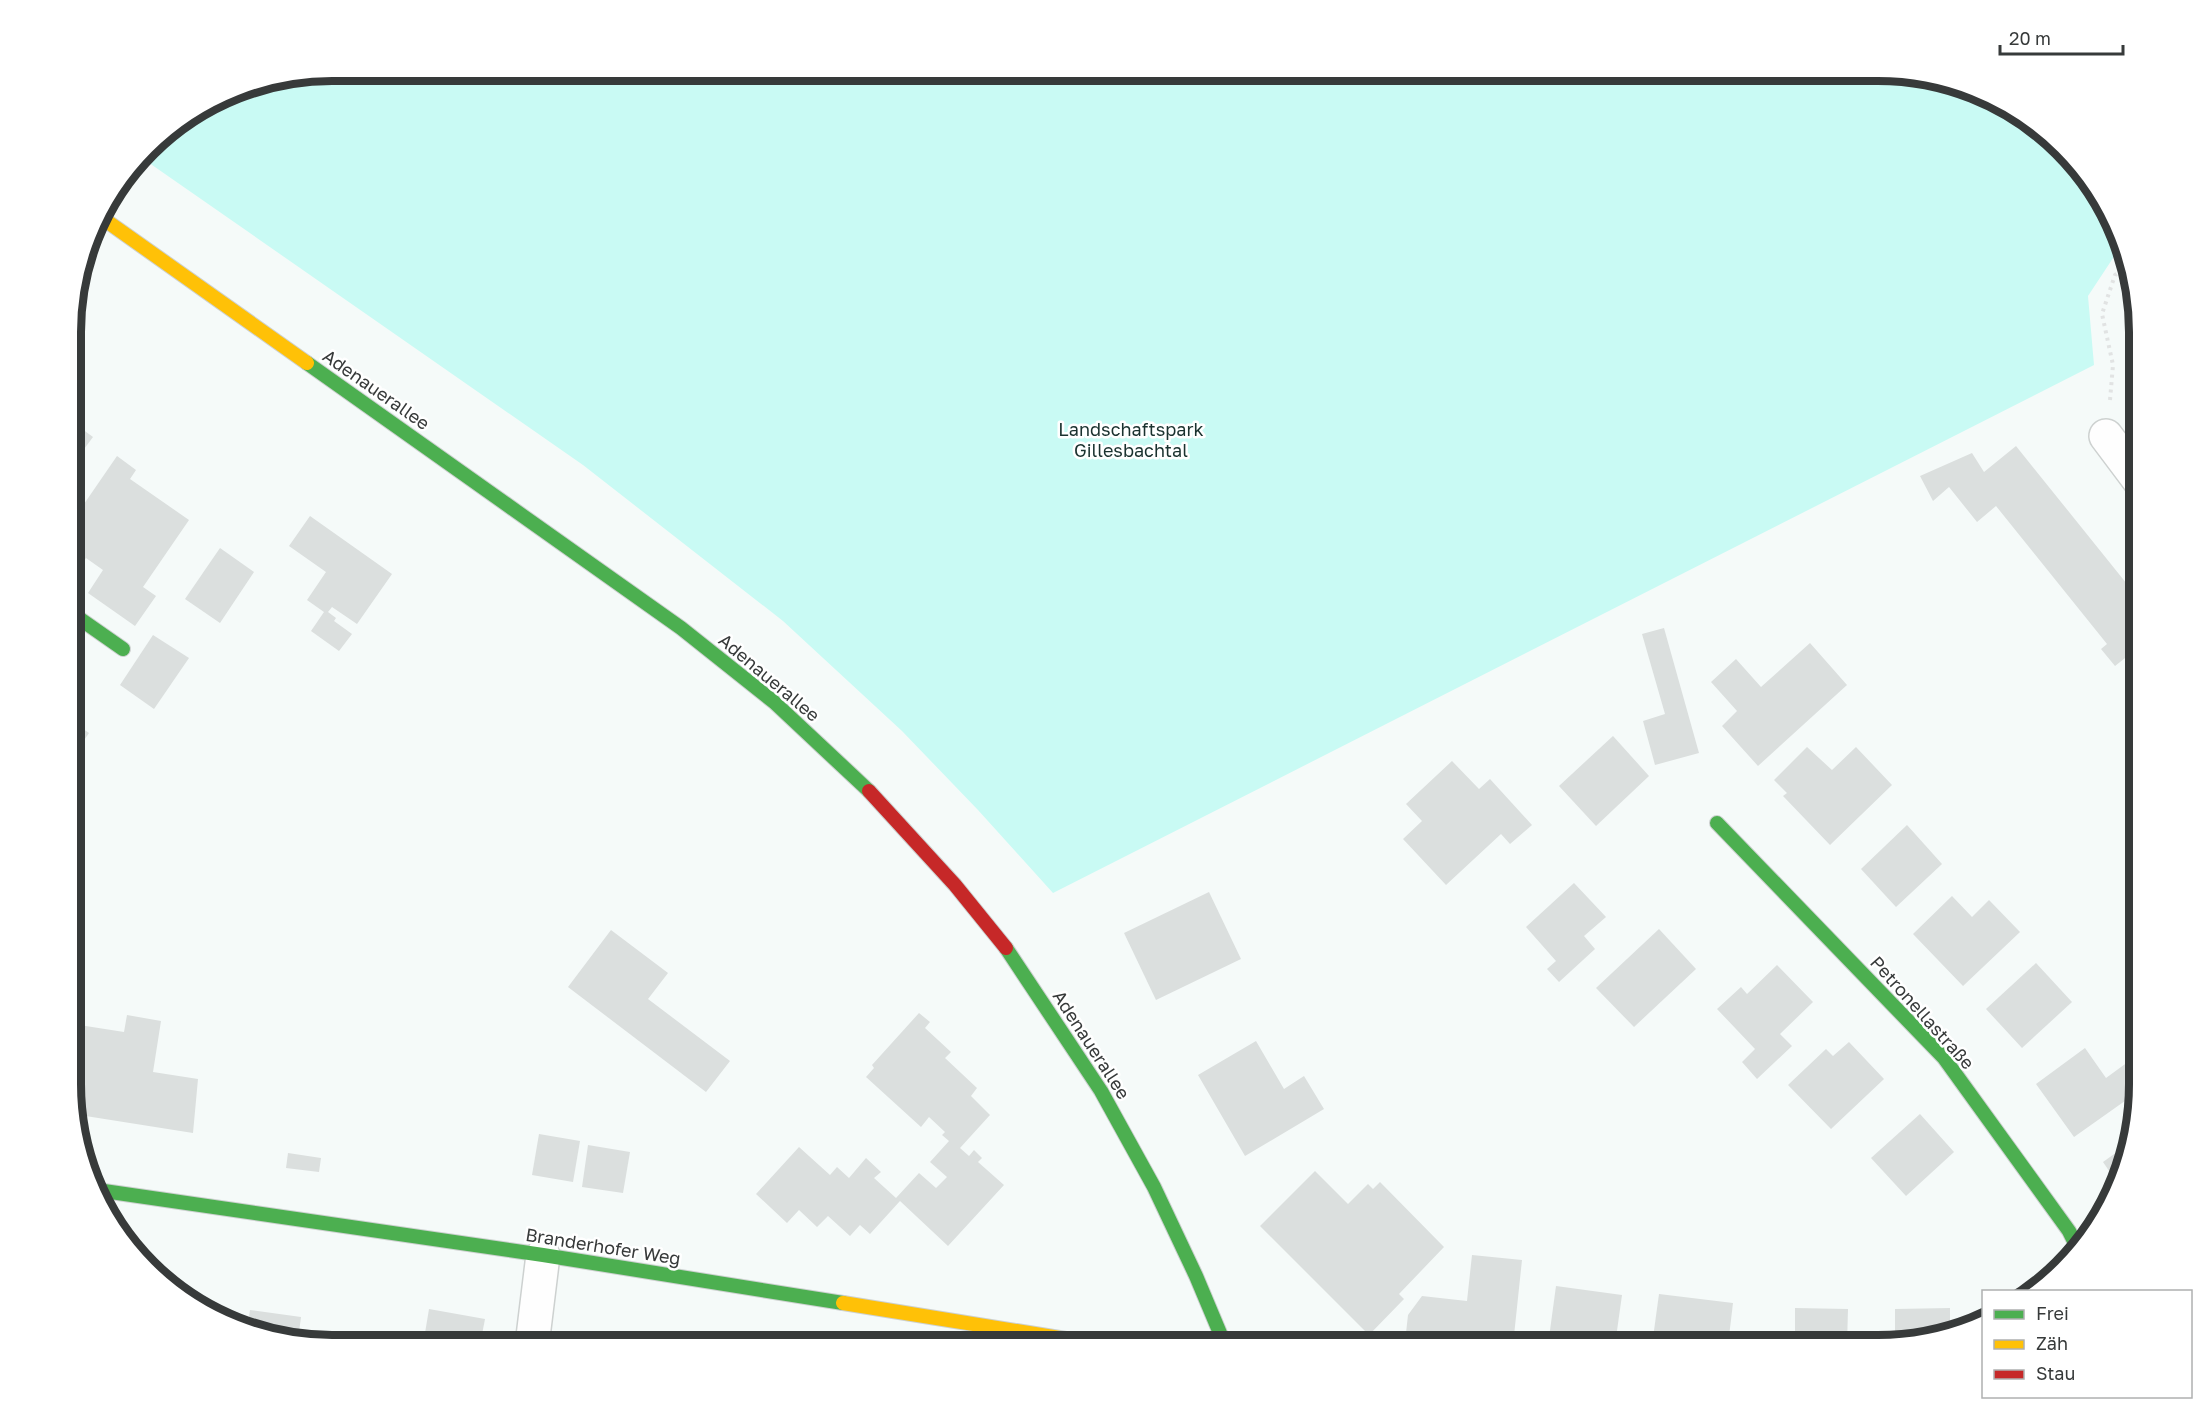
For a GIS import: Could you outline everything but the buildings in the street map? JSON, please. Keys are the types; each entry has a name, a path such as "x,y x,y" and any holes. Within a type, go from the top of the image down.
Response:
{"street":[{"name":"Adenauerallee","path":"107,221 681,628 774,702 876,796 955,885 1009,952 1101,1091 1154,1187 1221,1335"},
{"path":"2106,436 2129,467"},
{"path":"81,620 123,649"},
{"name":"Petronellastraße","path":"1718,823 1944,1058 2074,1241"},
{"name":"Branderhofer Weg","path":"105,1191 543,1255 1041,1335"},
{"path":"533,1335 543,1255"}],"path":[{"path":"2106,436 2113,365 2102,314 2115,275 2121,271"}],"green space":[{"name":"Landschaftspark Gillesbachtal","path":"332,81 1878,81 1911,83 1959,94 2018,123 2056,154 2087,192 2116,253 2088,296 2094,365 1053,893 902,731 783,621 583,465 147,162 192,123 236,100 283,86"}],"traffic: fast":[{"path":"307,363 681,628 774,702 869,791"},
{"path":"81,620 123,649"},
{"path":"1717,823 1944,1058 2074,1241"},
{"path":"1006,948 1101,1091 1154,1187 1221,1335"},
{"path":"105,1191 543,1255 843,1303"}],"traffic: slow":[{"path":"107,221 307,363"},
{"path":"843,1303 1041,1335"}],"traffic: jam":[{"path":"869,791 955,885 1006,948"}]}
